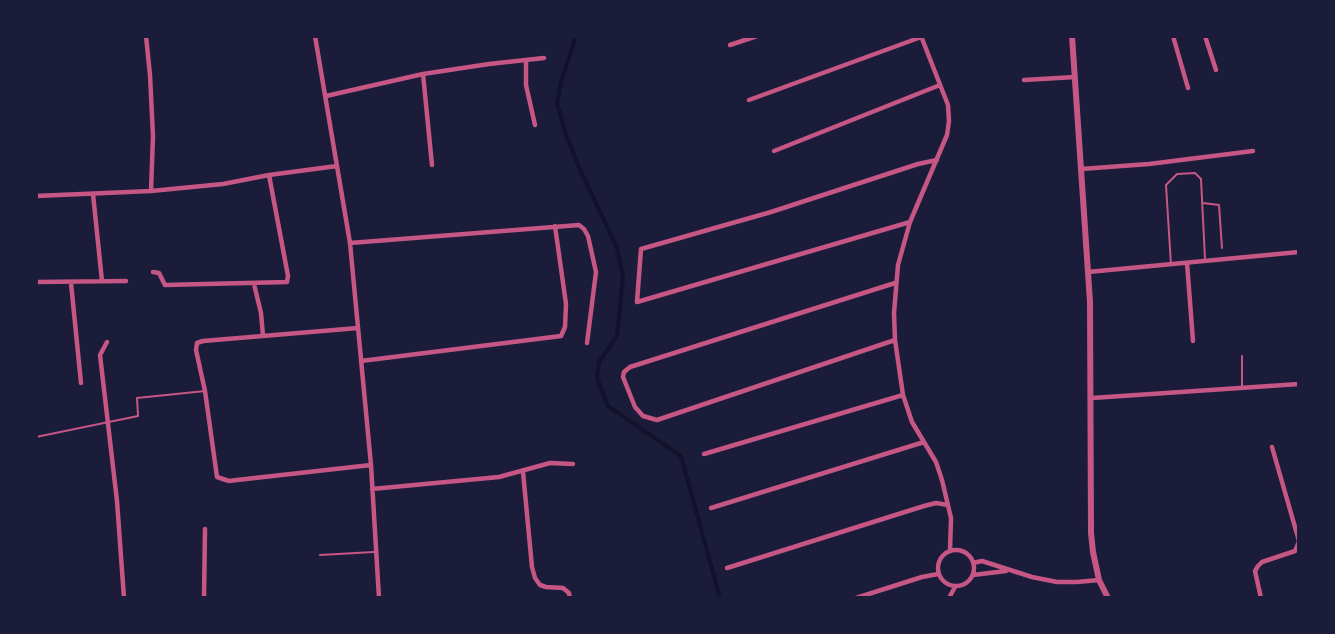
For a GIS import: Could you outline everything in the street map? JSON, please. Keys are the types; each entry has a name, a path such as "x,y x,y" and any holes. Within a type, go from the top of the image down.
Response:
{"street":[{"path":"146,36 152,126 151,191"},
{"path":"315,36 350,243 371,465 379,598"},
{"path":"730,45 757,36"},
{"path":"749,100 922,36 948,105 949,121 947,135 910,222 898,266 895,283 895,340 903,395 912,422 936,462 948,505 951,518 950,551"},
{"path":"1072,36 1088,272 1092,398 1091,532 1099,580 1108,598"},
{"path":"1173,36 1188,88"},
{"path":"1205,36 1216,70"},
{"path":"326,96 423,74 544,58"},
{"path":"525,61 526,85 535,125"},
{"path":"423,74 432,165"},
{"path":"1024,80 1075,77"},
{"path":"774,151 940,84"},
{"path":"1081,169 1149,164 1252,151"},
{"path":"910,222 637,302 642,249 771,213 918,164 937,160"},
{"path":"36,196 151,191 223,184 336,166"},
{"path":"153,272 159,273 165,285 285,283 288,276 269,175"},
{"path":"93,194 102,281"},
{"path":"350,243 452,237 579,225 588,236 596,272 586,343"},
{"path":"360,361 561,336 565,327 566,304 555,226"},
{"path":"1088,272 1299,252"},
{"path":"1187,263 1193,341"},
{"path":"36,282 126,281"},
{"path":"70,283 81,383"},
{"path":"895,283 630,367 624,372 623,377 635,407 643,416 657,420 895,340"},
{"path":"254,284 261,313 263,336"},
{"path":"358,328 203,341 197,344 197,359 205,392 217,477 222,480 237,480 371,465"},
{"path":"107,342 100,355 109,423 124,598"},
{"path":"1092,398 1242,390 1299,384"},
{"path":"704,454 903,395"},
{"path":"711,508 924,442"},
{"path":"1261,598 1255,571 1258,566 1262,561 1295,551 1299,545 1272,447"},
{"path":"372,489 500,477 550,464 573,464"},
{"path":"523,472 535,578 540,585 563,588 569,592 570,598"},
{"path":"728,568 924,506 936,503 948,505"},
{"path":"204,598 205,529"},
{"path":"950,551 962,551 974,563 973,574 966,584 955,587 945,583 938,574 938,562 945,553 950,551"},
{"path":"974,563 982,561 1009,571 1058,582 1099,580"},
{"path":"973,574 1009,571"},
{"path":"856,598 938,574"},
{"path":"950,598 955,587"}],"lane":[{"path":"1170,265 1166,185 1177,174 1191,172 1198,173 1201,179 1205,260"},
{"path":"1203,203 1219,205 1222,248"},
{"path":"1242,356 1242,390"},
{"path":"36,437 138,416 137,398 205,392"},
{"path":"320,555 376,552"}],"waterway":[{"path":"576,36 561,82 557,103 566,135 579,167 617,248 623,277 617,336 599,362 597,378 608,406 681,456 720,598"}]}
